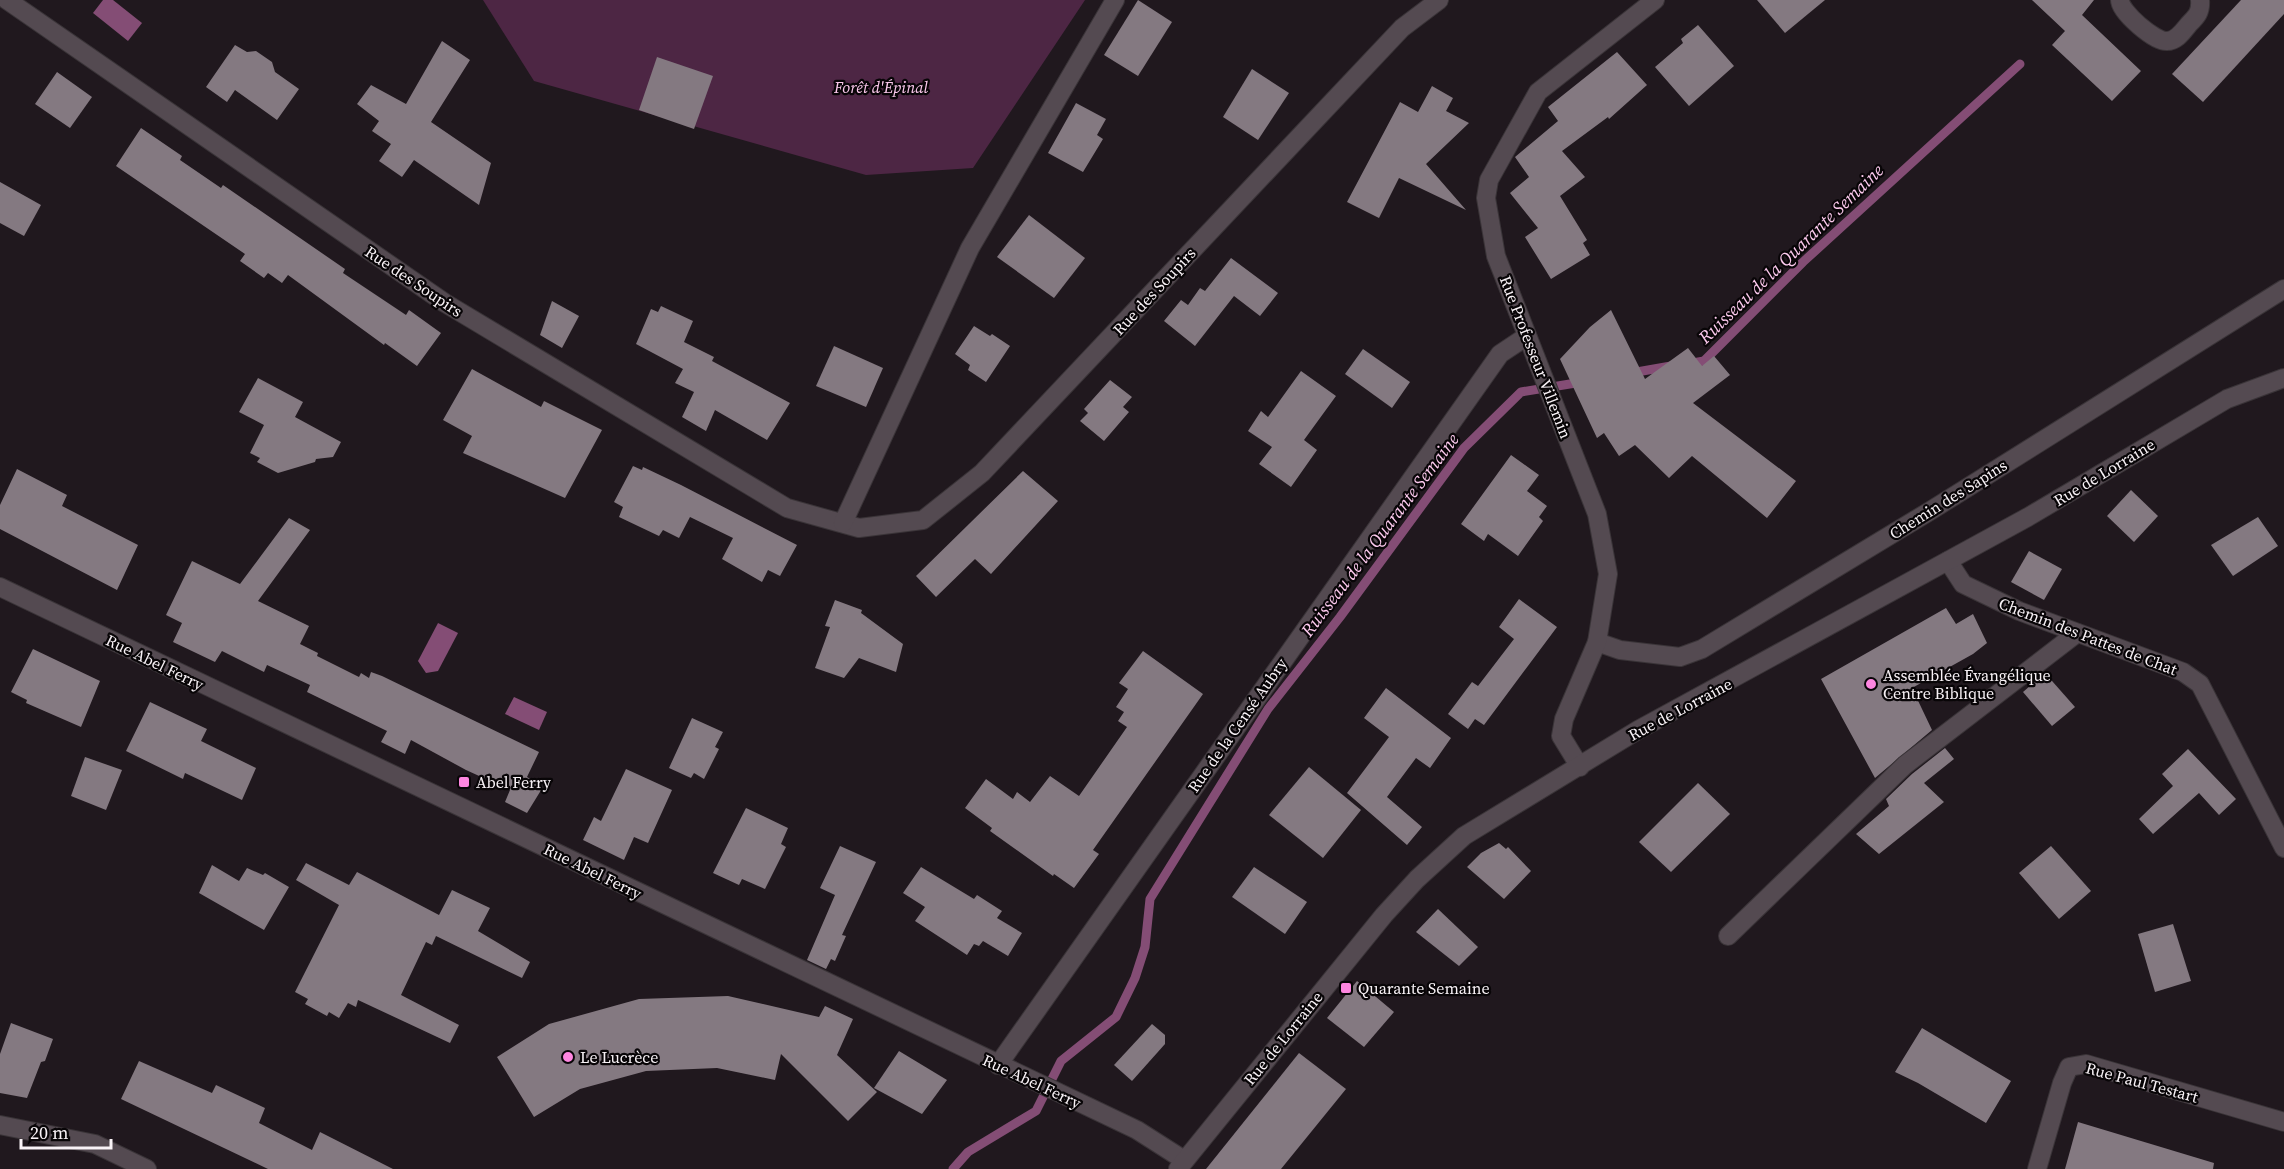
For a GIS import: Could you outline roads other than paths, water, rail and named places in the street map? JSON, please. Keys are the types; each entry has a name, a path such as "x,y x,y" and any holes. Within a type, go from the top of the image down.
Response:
{"street":[{"name":"Rue des Soupirs","path":"7,0 445,303 787,508 859,528 923,520 982,473 1402,28 1439,0"},
{"path":"843,523 970,248 1115,0"},
{"name":"Rue Professeur Villemin","path":"1581,767 1561,736 1564,719 1597,642 1608,574 1597,514 1496,256 1486,198 1489,180 1538,92 1655,0"},
{"path":"2120,0 2124,12 2157,39 2166,42 2175,39 2199,14 2200,0"},
{"name":"Chemin des Sapins","path":"1597,642 1620,650 1680,657 1702,649 1930,511 2284,289"},
{"name":"Rue de la Censé Aubry","path":"998,1065 1103,913 1500,354 1527,336"},
{"name":"Rue de Lorraine","path":"1181,1164 1384,915 1416,879 1464,837 1638,730 1948,561 2227,399 2284,378"},
{"name":"Chemin des Pattes de Chat","path":"1948,561 1963,584 2019,611 2183,672 2200,684 2284,848"},
{"name":"Rue Abel Ferry","path":"0,587 1137,1130 1181,1164"},
{"path":"1728,936 1905,765 2077,633"},
{"name":"Rue Paul Testart","path":"2037,1169 2062,1083 2069,1067 2086,1064 2284,1122"},
{"path":"0,1125 95,1144 147,1169"}],"waterway":[{"name":"Ruisseau de la Quarante Semaine","path":"1687,364 1704,361 1803,262 2020,64"},
{"name":"Ruisseau de la Quarante Semaine","path":"1631,373 1671,366"},
{"name":"Ruisseau de la Quarante Semaine","path":"953,1169 968,1152 1036,1111 1061,1061 1116,1017 1135,978 1145,947 1150,899 1268,709 1340,617 1464,448 1521,392 1582,382"}],"place":[{"name":"Assemblée Évangélique Centre Biblique","path":"1871,684"},
{"name":"Abel Ferry","path":"464,782"},
{"name":"Quarante Semaine","path":"1346,988"},
{"name":"Le Lucrèce","path":"568,1057"}],"park label":[{"name":"Forêt d'Épinal","path":"881,87"}]}
